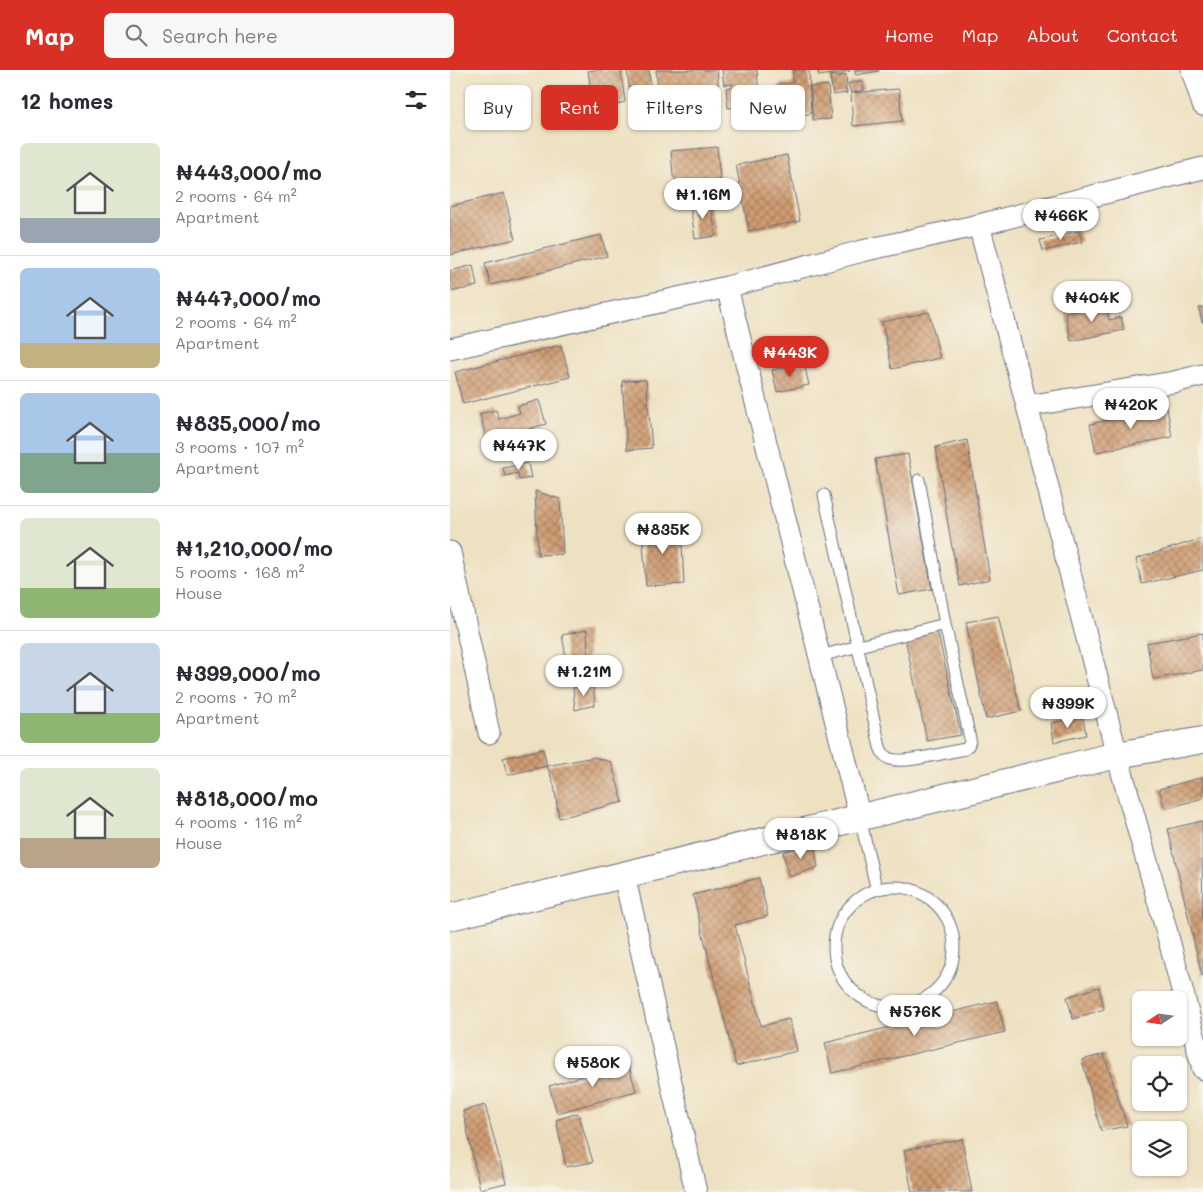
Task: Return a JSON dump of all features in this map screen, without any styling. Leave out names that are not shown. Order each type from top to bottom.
[{"type":"street","points":[[1192,70],[1203,105]]},
{"type":"street","points":[[450,349],[727,287],[862,251],[979,225],[1203,168]]},
{"type":"street","points":[[979,225],[1116,755],[1166,929],[1203,1069]]},
{"type":"street","points":[[727,287],[860,818]]},
{"type":"street","points":[[1027,406],[1174,382],[1203,375]]},
{"type":"street","points":[[450,552],[488,733]]},
{"type":"street","points":[[450,917],[1116,755],[1203,740]]},
{"type":"street","points":[[624,876],[696,1192]]},
{"type":"lane","points":[[824,495],[882,753],[888,758],[909,760],[965,749],[968,747],[970,739],[945,624],[919,480]]},
{"type":"lane","points":[[820,656],[945,624]]},
{"type":"lane","points":[[860,818],[876,886]]},
{"type":"lane","points":[[876,886],[914,888],[945,911],[956,948],[943,985],[912,1006],[873,1006],[843,982],[832,945],[844,908],[876,886]]},
{"type":"building","points":[[621,70],[625,102],[618,104],[618,85],[590,85],[588,71]]},
{"type":"building","points":[[627,70],[649,70],[650,85],[629,85]]},
{"type":"building","points":[[656,70],[717,70],[718,85],[658,85]]},
{"type":"building","points":[[722,70],[757,70],[758,85],[724,85]]},
{"type":"building","points":[[793,70],[809,70],[811,114],[805,114],[805,85],[778,85],[793,83]]},
{"type":"building","points":[[818,70],[850,70],[850,71],[819,76]]},
{"type":"building","points":[[854,70],[879,70],[879,71],[856,75]]},
{"type":"building","points":[[846,75],[847,86],[845,87],[847,93],[833,95],[830,76]]},
{"type":"building","points":[[862,80],[864,90],[851,93],[848,84]]},
{"type":"building","points":[[828,85],[831,119],[813,120],[810,87]]},
{"type":"building","points":[[731,87],[731,108],[728,108],[726,88]]},
{"type":"building","points":[[899,89],[902,121],[853,126],[851,93]]},
{"type":"building","points":[[717,147],[720,180],[715,189],[713,181],[680,187],[673,176],[671,151]]},
{"type":"building","points":[[787,155],[800,221],[749,231],[736,165]]},
{"type":"building","points":[[504,193],[515,239],[450,255],[450,206]]},
{"type":"building","points":[[710,200],[716,236],[695,239],[690,203]]},
{"type":"building","points":[[1079,231],[1082,242],[1043,251],[1040,240]]},
{"type":"building","points":[[601,235],[607,256],[491,285],[485,263]]},
{"type":"building","points":[[473,265],[477,286],[450,292],[450,271]]},
{"type":"building","points":[[1106,304],[1109,320],[1121,317],[1124,330],[1071,341],[1065,313]]},
{"type":"building","points":[[1203,307],[1203,322],[1202,322],[1199,308]]},
{"type":"building","points":[[929,312],[940,358],[892,369],[882,322]]},
{"type":"building","points":[[561,345],[570,377],[463,404],[455,372]]},
{"type":"building","points":[[804,364],[809,385],[777,392],[772,370]]},
{"type":"building","points":[[646,380],[652,448],[627,450],[622,381]]},
{"type":"building","points":[[539,400],[546,424],[487,441],[480,414],[496,410],[499,419],[520,413],[518,406]]},
{"type":"building","points":[[1167,408],[1172,437],[1096,452],[1090,424]]},
{"type":"building","points":[[967,440],[990,579],[960,586],[950,537],[936,447]]},
{"type":"building","points":[[908,454],[932,589],[899,595],[875,459]]},
{"type":"building","points":[[528,463],[531,478],[519,480],[518,473],[505,476],[503,468]]},
{"type":"building","points":[[535,491],[560,499],[563,554],[538,555]]},
{"type":"building","points":[[681,524],[684,584],[646,586],[642,526]]},
{"type":"building","points":[[1203,538],[1203,570],[1142,584],[1136,559]]},
{"type":"building","points":[[998,616],[1021,711],[986,719],[966,622]]},
{"type":"building","points":[[587,630],[589,681],[571,685],[562,635]]},
{"type":"building","points":[[937,630],[961,735],[927,741],[905,638]]},
{"type":"building","points":[[1203,633],[1203,670],[1153,679],[1147,643]]},
{"type":"building","points":[[593,684],[595,705],[575,710],[573,688]]},
{"type":"building","points":[[1083,717],[1086,735],[1054,742],[1051,723]]},
{"type":"building","points":[[543,749],[547,766],[507,775],[503,758]]},
{"type":"building","points":[[594,757],[611,762],[623,802],[559,818],[554,785],[547,766]]},
{"type":"building","points":[[1203,777],[1203,798],[1165,809],[1159,789]]},
{"type":"building","points":[[1202,821],[1203,975],[1202,976],[1168,829]]},
{"type":"building","points":[[814,844],[818,867],[789,877],[783,852]]},
{"type":"building","points":[[759,878],[768,916],[735,925],[761,1026],[789,1019],[797,1051],[736,1066],[693,895]]},
{"type":"building","points":[[1099,987],[1104,1009],[1073,1019],[1067,997]]},
{"type":"building","points":[[997,1001],[1005,1032],[832,1073],[825,1043]]},
{"type":"building","points":[[1104,1054],[1127,1126],[1101,1131],[1082,1060]]},
{"type":"building","points":[[628,1063],[636,1091],[557,1113],[549,1086]]},
{"type":"building","points":[[485,1105],[506,1183],[480,1189],[463,1111]]},
{"type":"building","points":[[578,1113],[593,1162],[566,1167],[556,1120]]},
{"type":"building","points":[[962,1139],[972,1192],[912,1192],[904,1150]]}]
